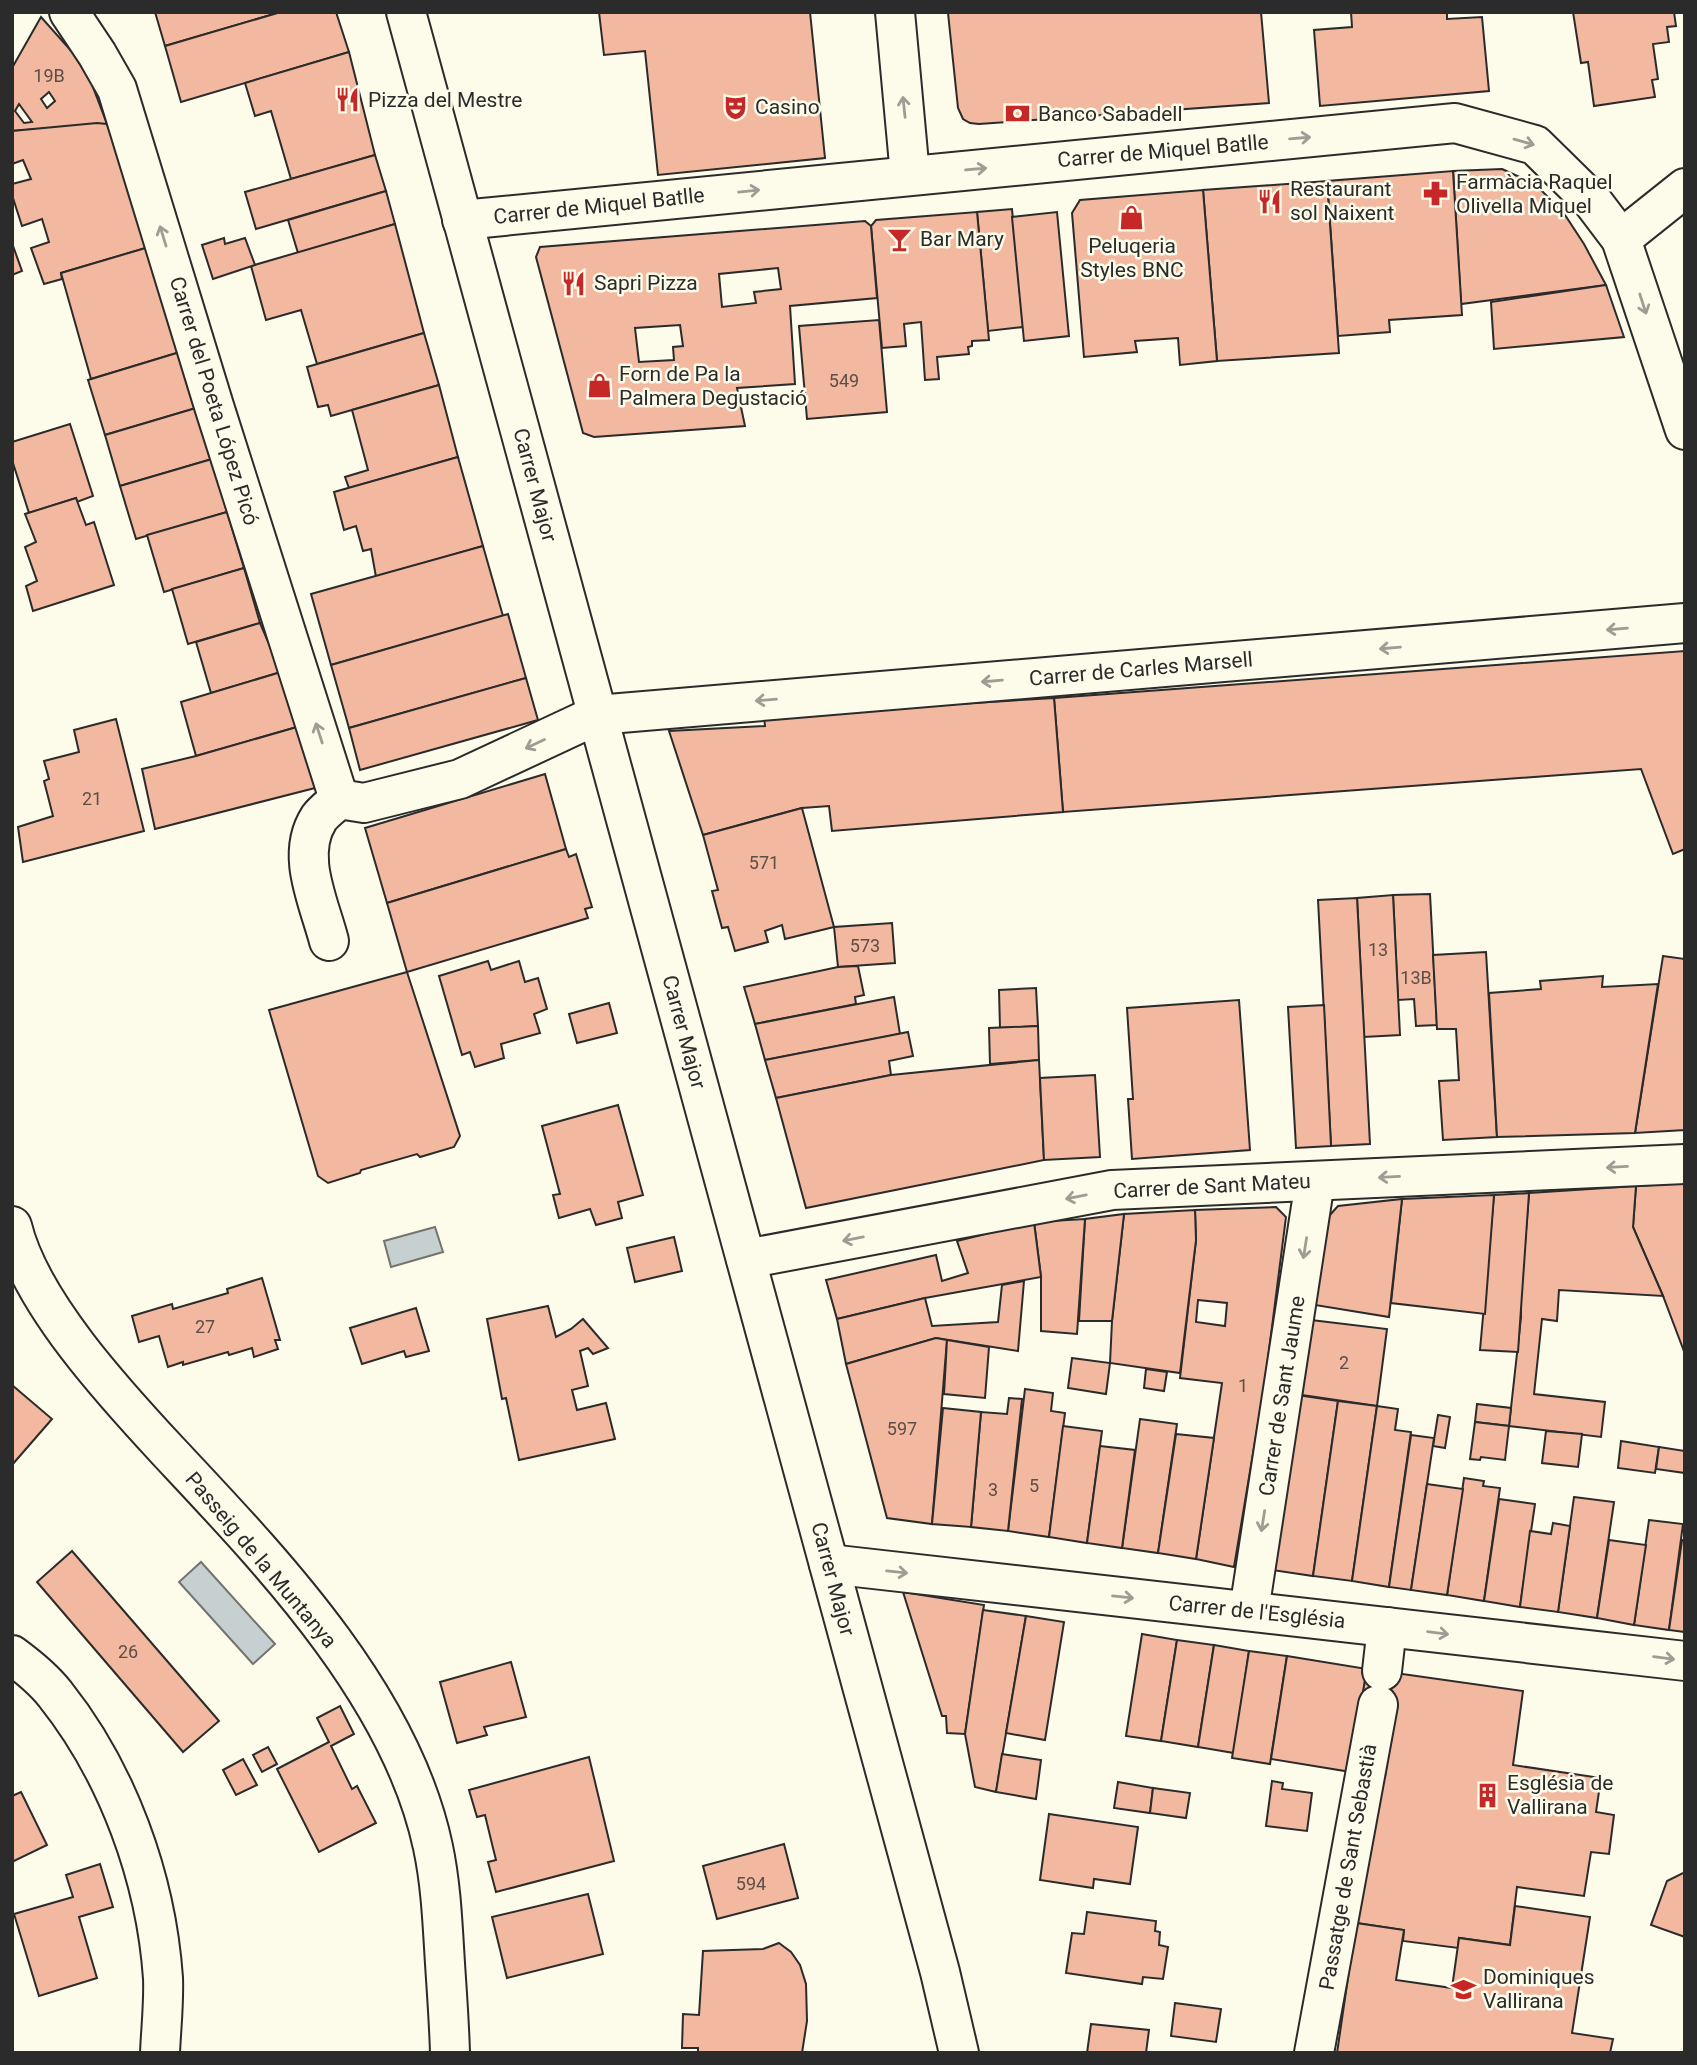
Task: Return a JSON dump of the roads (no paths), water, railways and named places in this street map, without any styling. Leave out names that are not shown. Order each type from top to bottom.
[{"type":"street","name":"Carrer del Poeta López Picó","points":[[69,12],[117,89],[339,799]]},
{"type":"street","name":"Carrer Major","points":[[406,12],[940,1972],[959,2053]]},
{"type":"street","points":[[894,12],[910,175]]},
{"type":"street","name":"Carrer de Miquel Batlle","points":[[462,220],[1455,123],[1535,145],[1593,202],[1621,239],[1685,430]]},
{"type":"street","points":[[1621,239],[1685,188]]},
{"type":"street","name":"Carrer de Carles Marsell","points":[[597,715],[1685,623]]},
{"type":"street","points":[[329,941],[307,860],[310,835],[315,825],[320,816],[339,799],[364,803],[460,779],[597,715]]},
{"type":"street","name":"Carrer de Sant Mateu","points":[[746,1259],[1112,1190],[1685,1164]]},
{"type":"street","name":"Carrer de Sant Jaume","points":[[1249,1611],[1315,1181]]},
{"type":"street","name":"Passeig de la Muntanya","points":[[12,1226],[15,1238],[46,1301],[116,1396],[213,1499],[296,1594],[364,1684],[397,1746],[421,1804],[433,1846],[440,1886],[450,2053]]},
{"type":"street","name":"Carrer de l'Església","points":[[829,1564],[1685,1661]]},
{"type":"street","name":"Passatge de Sant Sebastià","points":[[1316,2040],[1380,1688],[1387,1627]]},
{"type":"street","points":[[12,1655],[54,1692],[82,1731],[106,1774],[132,1834],[153,1909],[163,1979],[160,2053]]},
{"type":"place","name":"Pizza del Mestre","points":[[348,100]]},
{"type":"place","name":"Casino","points":[[735,107]]},
{"type":"place","name":"Banco Sabadell","points":[[1018,114]]},
{"type":"place","name":"Farmàcia Raquel Olivella Miquel","points":[[1436,194]]},
{"type":"place","name":"Restaurant sol Naixent","points":[[1270,201]]},
{"type":"place","name":"Peluqeria Styles BNC","points":[[1132,217]]},
{"type":"place","name":"Bar Mary","points":[[900,239]]},
{"type":"place","name":"Sapri Pizza","points":[[574,283]]},
{"type":"place","name":"Forn de Pa la Palmera Degustació","points":[[599,386]]},
{"type":"place","name":"Església de Vallirana","points":[[1487,1795]]},
{"type":"place","name":"Dominiques Vallirana","points":[[1463,1989]]}]
